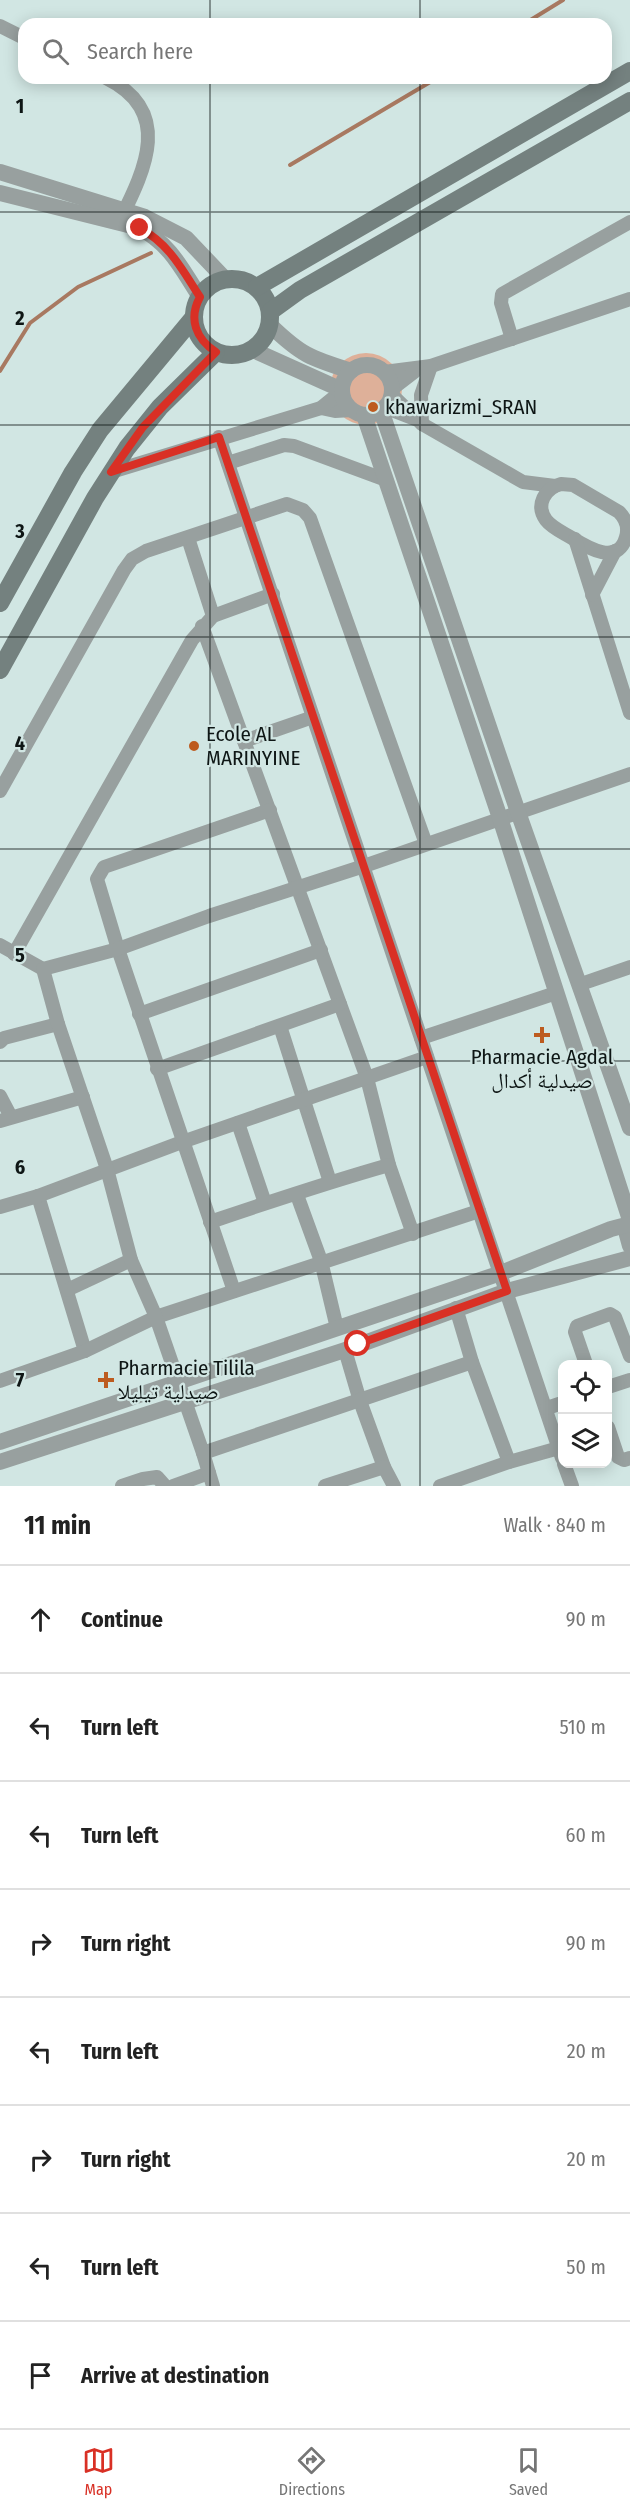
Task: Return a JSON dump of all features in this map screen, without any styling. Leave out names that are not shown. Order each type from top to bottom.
[{"type":"main road","points":[[612,81],[630,71]]},
{"type":"main road","points":[[257,287],[607,84]]},
{"type":"main road","points":[[194,317],[200,338],[216,352],[235,356],[253,350],[262,341],[270,318],[300,290],[630,101]]},
{"type":"main road","points":[[0,603],[100,430],[194,317],[200,297],[210,286],[225,279],[243,280],[257,287],[266,298],[270,318]]},
{"type":"main road","points":[[0,670],[111,472],[143,427],[216,352]]},
{"type":"street","points":[[0,26],[18,35]]},
{"type":"street","points":[[115,84],[128,92],[138,104],[149,126],[145,161],[122,215]]},
{"type":"street","points":[[0,172],[122,215],[169,249],[200,297]]},
{"type":"street","points":[[0,193],[122,215],[165,226],[186,238],[225,279]]},
{"type":"street","points":[[512,339],[501,303],[502,294],[630,222]]},
{"type":"street","points":[[384,372],[424,368],[630,299]]},
{"type":"street","points":[[270,318],[296,350],[312,359],[351,371]]},
{"type":"street","points":[[253,350],[419,421],[523,482],[555,486],[573,485],[614,508],[623,516],[629,529],[620,551],[592,595]]},
{"type":"street","points":[[369,401],[390,380],[375,366],[366,365],[351,371],[346,377],[369,401],[581,984],[630,1128]]},
{"type":"street","points":[[111,472],[219,437],[321,408],[332,399],[369,401],[424,368]]},
{"type":"street","points":[[419,421],[424,368]]},
{"type":"street","points":[[369,401],[386,480],[500,818],[630,1223],[627,1235],[630,1246]]},
{"type":"street","points":[[219,437],[558,1443]]},
{"type":"street","points":[[228,463],[284,445],[294,446],[386,480]]},
{"type":"street","points":[[523,482],[551,525],[598,553],[620,551]]},
{"type":"street","points":[[541,508],[544,495],[555,486]]},
{"type":"street","points":[[614,508],[630,502]]},
{"type":"street","points":[[0,791],[132,559],[146,551],[287,504],[303,510],[310,518],[426,844]]},
{"type":"street","points":[[188,538],[213,616]]},
{"type":"street","points":[[575,539],[630,714]]},
{"type":"street","points":[[14,954],[202,626],[213,616],[273,594]]},
{"type":"street","points":[[202,626],[367,1078],[389,1165],[413,1234]]},
{"type":"street","points":[[244,741],[313,717]]},
{"type":"street","points":[[0,945],[43,969],[118,949],[630,774]]},
{"type":"street","points":[[234,1291],[182,1142],[97,879],[104,867],[270,810]]},
{"type":"street","points":[[140,1014],[321,950]]},
{"type":"street","points":[[581,984],[630,967]]},
{"type":"street","points":[[43,969],[58,1024],[107,1169],[131,1260],[156,1317],[211,1480],[173,1486]]},
{"type":"street","points":[[421,1038],[556,993]]},
{"type":"street","points":[[158,1069],[340,1004]]},
{"type":"street","points":[[0,1042],[4,1038],[58,1024]]},
{"type":"street","points":[[280,1026],[330,1182]]},
{"type":"street","points":[[0,1207],[38,1196],[182,1142],[427,1057]]},
{"type":"street","points":[[0,1096],[5,1119],[83,1097]]},
{"type":"street","points":[[238,1123],[265,1203]]},
{"type":"street","points":[[210,1222],[389,1165]]},
{"type":"street","points":[[297,1195],[321,1262],[337,1328]]},
{"type":"street","points":[[38,1196],[86,1351]]},
{"type":"street","points":[[0,1381],[86,1351],[156,1317],[479,1211]]},
{"type":"street","points":[[0,1442],[501,1273],[630,1223]]},
{"type":"street","points":[[0,1462],[345,1350],[507,1291],[630,1258]]},
{"type":"street","points":[[67,1290],[131,1260]]},
{"type":"street","points":[[456,1308],[472,1362],[509,1462]]},
{"type":"street","points":[[584,1360],[575,1332],[577,1326],[610,1314],[615,1317],[630,1356]]},
{"type":"street","points":[[345,1350],[360,1401],[384,1467],[394,1486]]},
{"type":"street","points":[[203,1453],[472,1362]]},
{"type":"street","points":[[612,1387],[630,1380]]},
{"type":"street","points":[[547,1408],[558,1404]]},
{"type":"street","points":[[612,1439],[618,1457],[624,1460],[630,1458]]},
{"type":"street","points":[[440,1486],[509,1462],[558,1454]]},
{"type":"street","points":[[325,1486],[384,1467]]},
{"type":"street","points":[[565,1468],[572,1486]]},
{"type":"street","points":[[122,1486],[158,1477],[165,1486]]},
{"type":"shaded area","points":[[366,353],[386,359],[396,369],[402,389],[396,409],[386,419],[366,425],[346,419],[336,409],[330,389],[336,369],[346,359]]},
{"type":"waterway","points":[[534,18],[563,0]]},
{"type":"waterway","points":[[290,165],[427,84]]},
{"type":"waterway","points":[[0,371],[30,323],[78,287],[151,253]]},
{"type":"place","name":"khawarizmi_SRAN","points":[[373,407]]},
{"type":"place","name":"Ecole AL MARINYINE","points":[[194,746]]},
{"type":"place","name":"Pharmacie Agdal صيدلية أكدال","points":[[542,1035]]},
{"type":"place","name":"Pharmacie Tilila صيدلية تيليلا","points":[[106,1380]]},
{"type":"route","points":[[140,228],[156,237],[169,249],[200,297],[194,310],[195,328],[207,346],[216,352],[160,407],[111,472],[219,437],[507,1291],[358,1344]]}]
